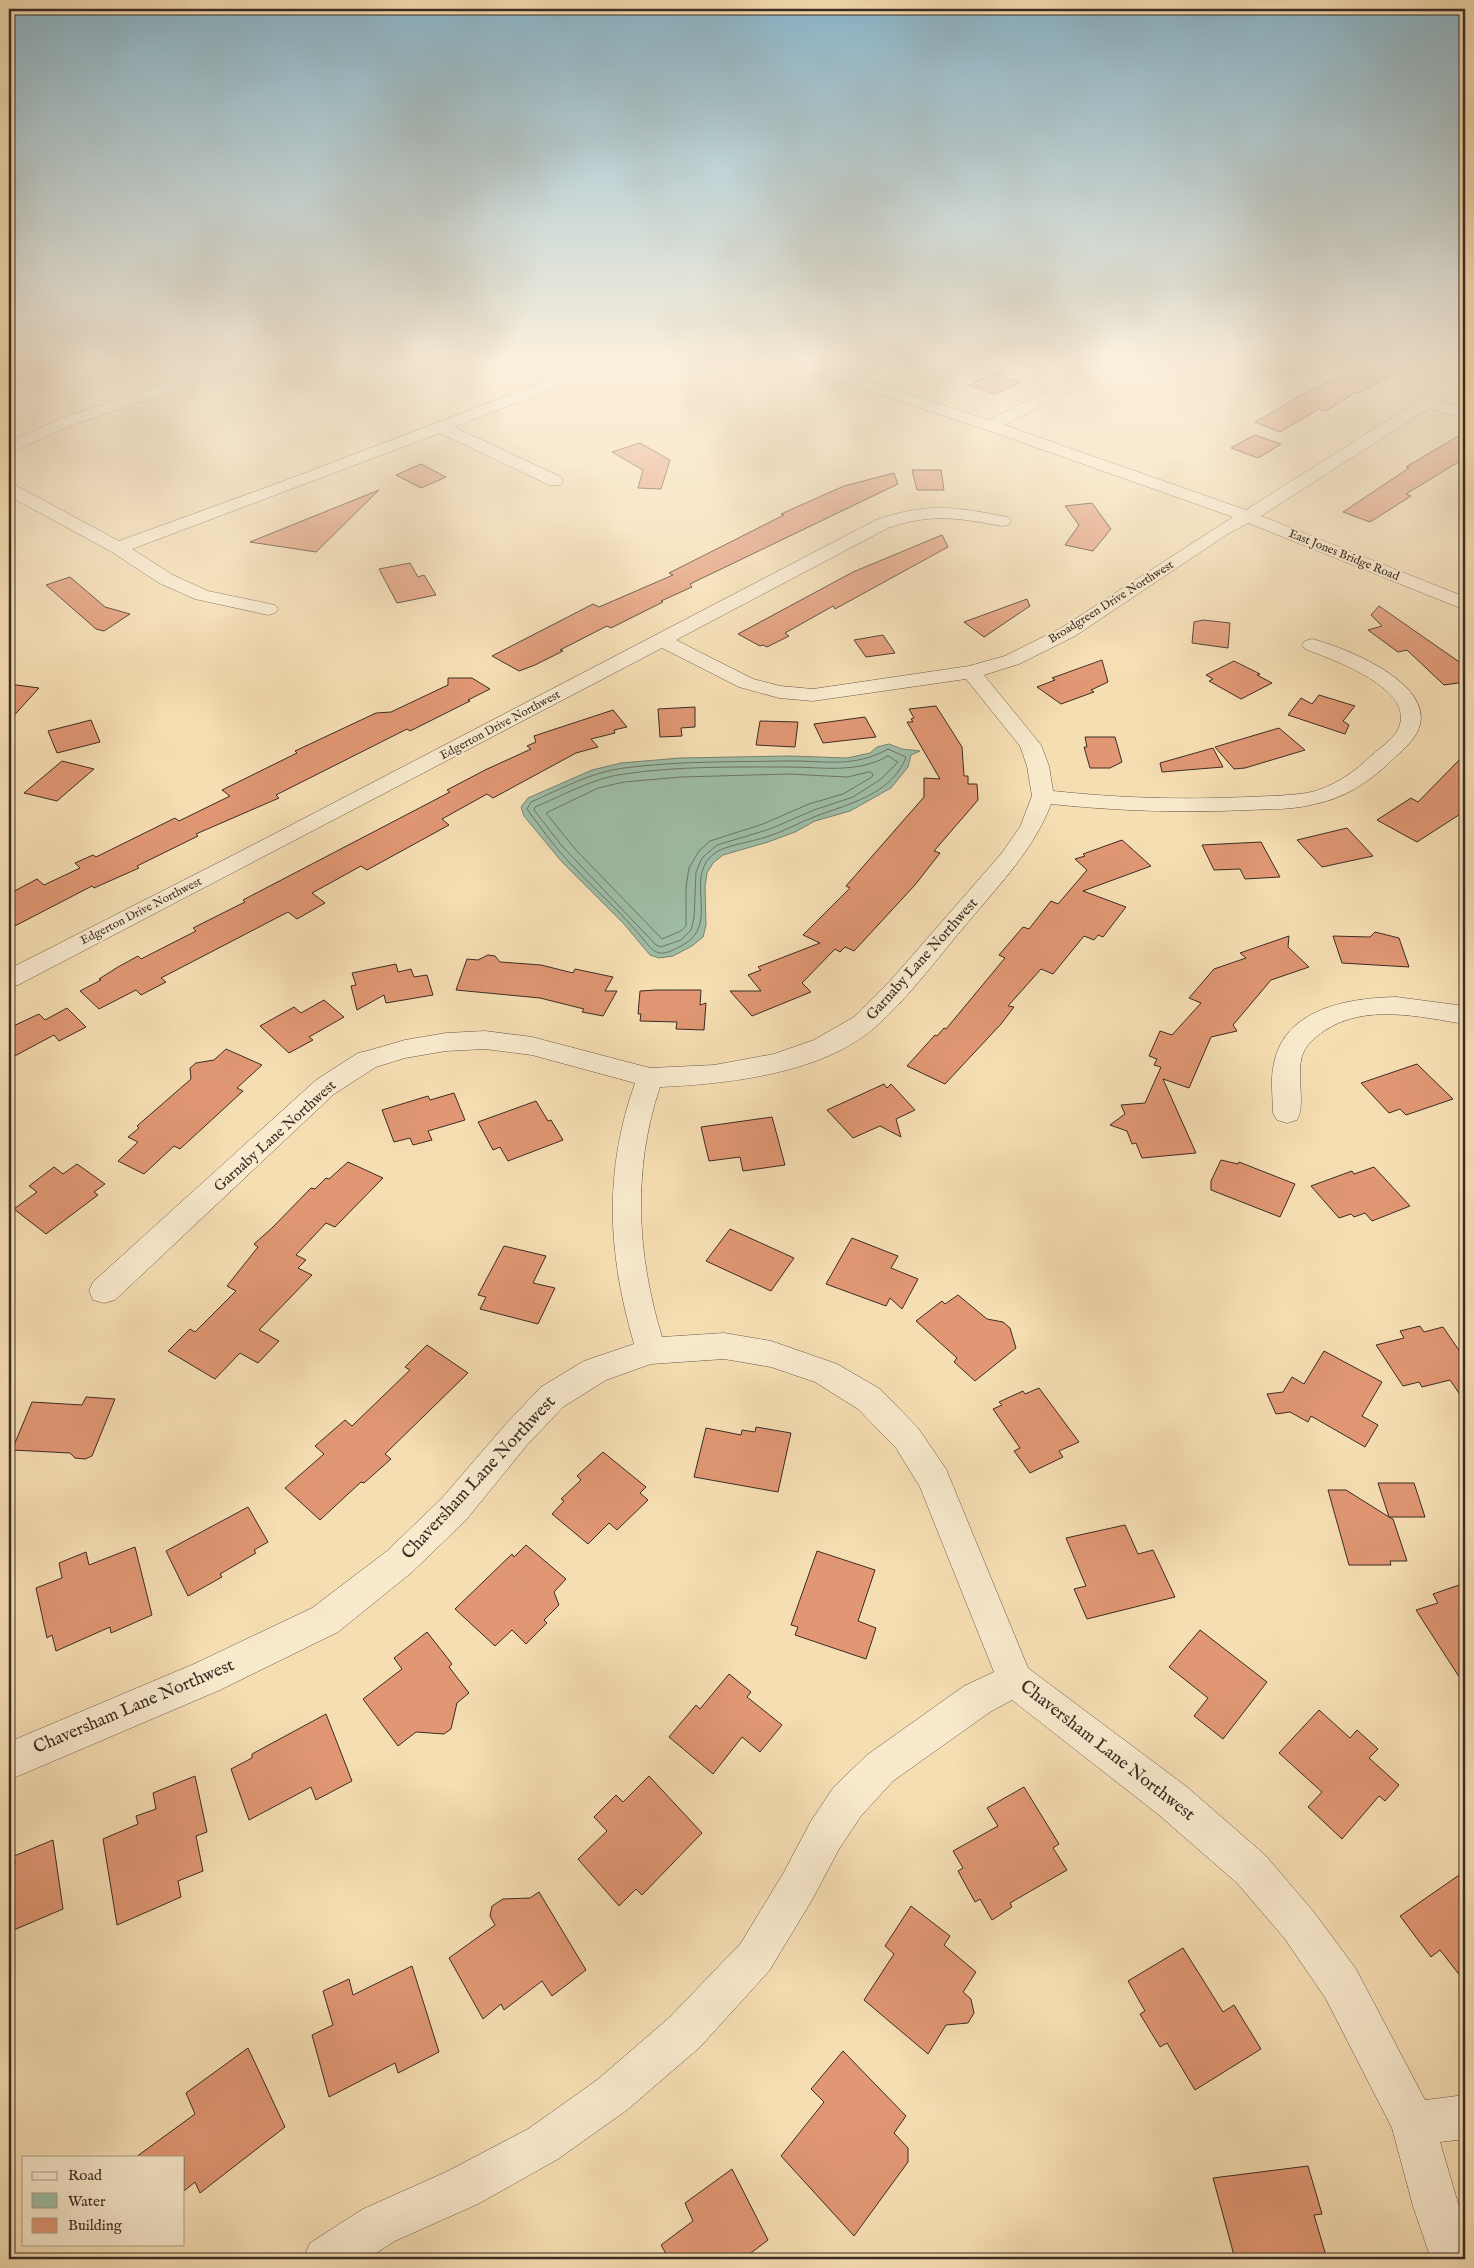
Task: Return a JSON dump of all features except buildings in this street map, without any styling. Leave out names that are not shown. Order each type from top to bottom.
[{"type":"street","points":[[118,548],[328,469]]},
{"type":"street","points":[[530,469],[555,481]]},
{"type":"street","name":"East Jones Bridge Road","points":[[1112,469],[1247,516],[1465,604]]},
{"type":"street","name":"Broadgreen Drive Northwest","points":[[662,640],[746,683],[779,692],[813,695],[971,672],[1012,660],[1068,632],[1321,469]]},
{"type":"street","points":[[9,489],[118,548],[166,579],[202,595],[268,610]]},
{"type":"street","name":"Edgerton Drive Northwest","points":[[9,978],[270,846],[882,524],[920,513],[940,512],[964,513],[1002,521]]},
{"type":"street","points":[[971,672],[1030,745],[1038,766],[1043,796],[1096,803],[1158,806],[1285,802],[1322,796],[1352,783],[1402,739],[1410,723],[1408,709],[1397,689],[1380,675],[1363,665],[1312,645]]},
{"type":"street","name":"Garnaby Lane Northwest","points":[[104,1291],[325,1087],[367,1060],[405,1049],[446,1042],[485,1040],[532,1046],[650,1078],[714,1075],[777,1063],[823,1047],[863,1023],[900,986],[1009,859],[1031,827],[1043,796]]},
{"type":"street","points":[[1287,1113],[1286,1072],[1292,1048],[1309,1029],[1326,1016],[1349,1009],[1384,1005],[1418,1007],[1465,1015]]},
{"type":"street","points":[[650,1078],[639,1105],[631,1148],[626,1210],[626,1239],[633,1286],[651,1351]]},
{"type":"street","name":"Chaversham Lane Northwest","points":[[9,1761],[207,1677],[324,1620],[399,1562],[454,1509],[516,1434],[552,1398],[595,1370],[651,1351],[724,1346],[771,1354],[826,1373],[869,1399],[907,1438],[934,1479],[1014,1680],[1173,1801],[1251,1868],[1299,1926],[1341,1984],[1378,2052],[1413,2123],[1436,2206],[1454,2259]]},
{"type":"street","points":[[326,2259],[379,2226],[462,2188],[543,2144],[612,2095],[685,2032],[754,1957],[798,1886],[825,1834],[847,1802],[880,1768],[977,1699],[1014,1680]]},
{"type":"street","points":[[1413,2123],[1465,2117]]},
{"type":"water","points":[[889,744],[902,749],[920,751],[911,755],[908,767],[891,788],[850,811],[815,821],[795,832],[768,842],[723,855],[713,863],[707,873],[705,887],[706,925],[703,937],[692,946],[673,956],[659,958],[650,955],[624,924],[562,862],[524,816],[521,807],[528,798],[592,770],[621,763],[680,758],[790,756],[847,758],[870,753],[877,747]]}]
